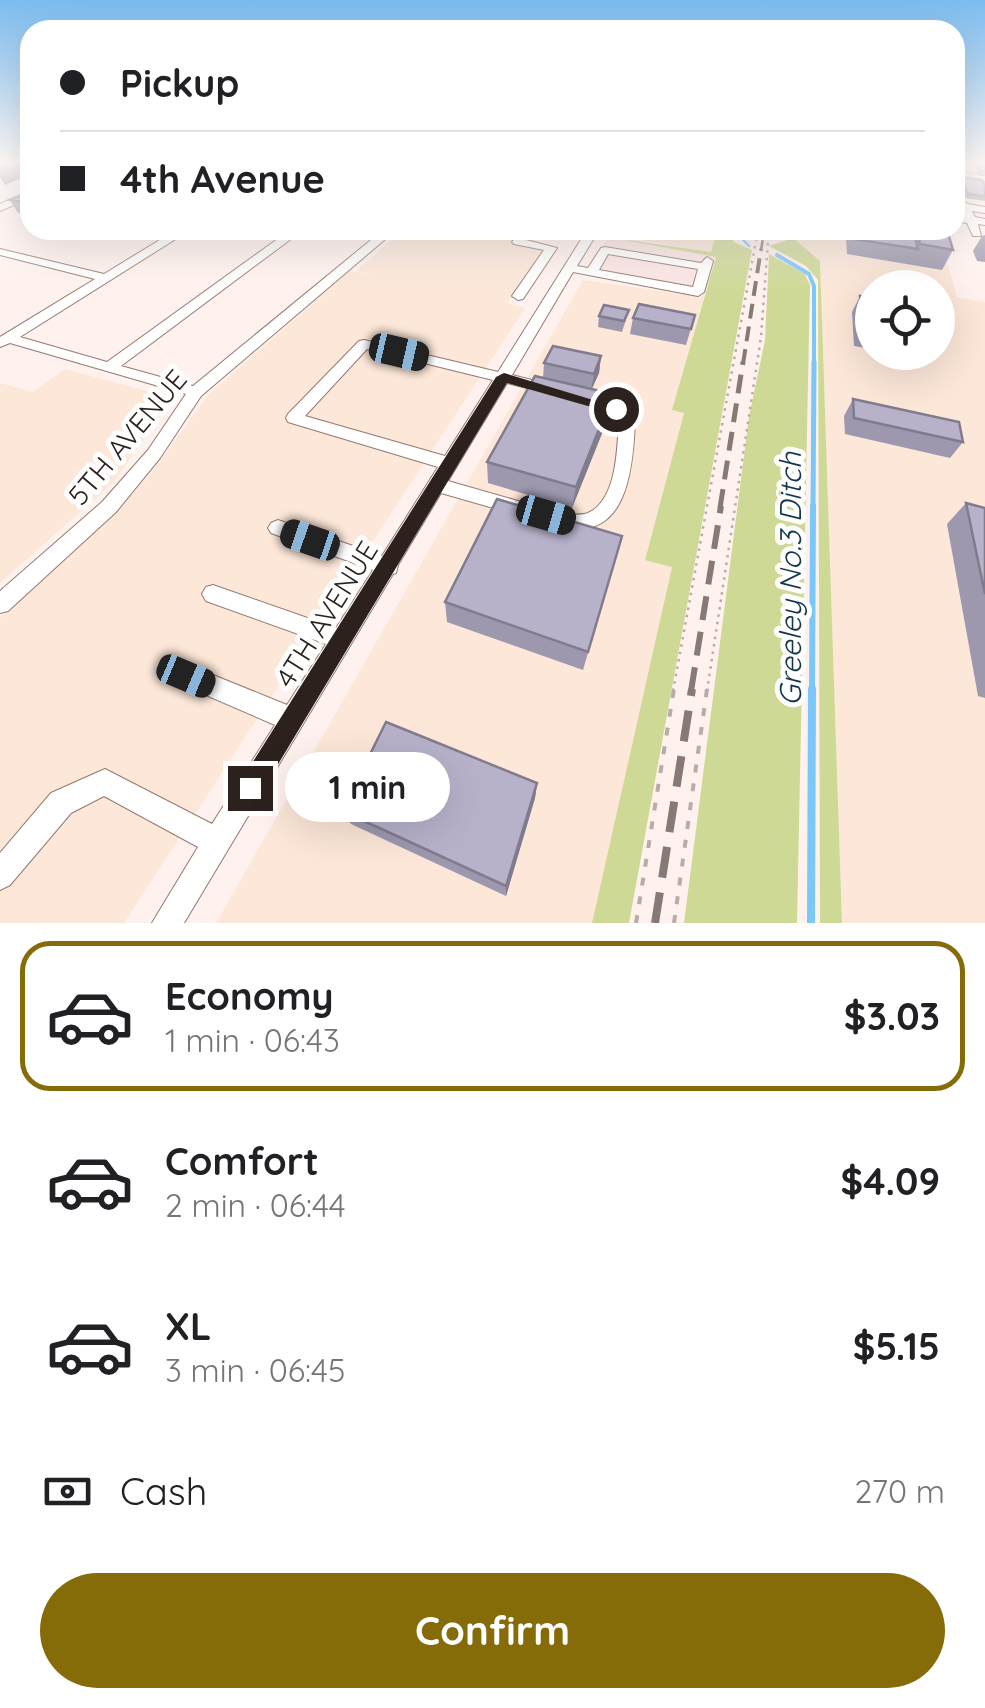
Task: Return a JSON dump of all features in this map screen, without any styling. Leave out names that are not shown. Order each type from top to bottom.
[{"type":"street","points":[[965,211],[976,234]]},
{"type":"street","points":[[965,219],[985,222]]},
{"type":"street","points":[[4,340],[168,240]]},
{"type":"street","points":[[110,368],[283,240]]},
{"type":"street","name":"5TH AVENUE","points":[[0,604],[109,507],[154,454],[196,392],[378,240]]},
{"type":"street","points":[[518,296],[552,248],[520,240]]},
{"type":"street","name":"4TH AVENUE","points":[[167,923],[504,377],[586,267],[591,240]]},
{"type":"street","points":[[605,250],[705,270],[698,292],[586,267],[605,250]]},
{"type":"street","points":[[0,252],[106,278]]},
{"type":"street","points":[[4,340],[196,392]]},
{"type":"street","points":[[437,484],[582,526],[601,519],[612,502],[626,454],[627,420],[616,409],[590,399],[364,344],[294,418],[450,464]]},
{"type":"street","points":[[278,528],[389,566]]},
{"type":"street","points":[[213,594],[342,640]]},
{"type":"street","points":[[186,676],[293,720]]},
{"type":"street","points":[[0,875],[61,803],[105,782],[217,842]]},
{"type":"path","points":[[636,923],[678,661],[756,240]]},
{"type":"path","points":[[674,923],[746,412],[761,337],[770,240]]},
{"type":"shaded area","points":[[392,240],[515,240],[512,244],[544,250],[507,303],[525,308],[124,923],[0,923],[0,617],[149,476],[209,394],[350,271],[380,277],[356,271]]},
{"type":"shaded area","points":[[606,240],[716,256],[704,297],[586,274]]},
{"type":"shaded area","points":[[640,240],[714,240],[711,252]]},
{"type":"shaded area","points":[[795,240],[941,240],[949,270],[855,270],[855,370],[955,370],[955,290],[957,297],[985,302],[985,923],[842,923],[820,262]]},
{"type":"shaded area","points":[[583,280],[704,297],[673,409],[684,413],[645,559],[672,566],[592,923],[216,923]]},
{"type":"shaded area","points":[[65,369],[173,398],[113,483],[0,583],[0,383],[33,392]]},
{"type":"green space","points":[[624,240],[711,252],[714,240],[733,240],[752,250],[629,923],[592,923],[672,567],[645,560],[684,413],[672,410],[716,257]]},
{"type":"green space","points":[[795,240],[820,261],[842,923],[820,923],[818,280],[806,266],[769,246]]},
{"type":"green space","points":[[769,254],[805,274],[810,285],[797,923],[684,923],[749,417],[765,340]]},
{"type":"building","points":[[860,240],[916,240],[918,249]]},
{"type":"building","points":[[919,240],[950,240],[953,250],[920,244]]},
{"type":"building","points":[[639,304],[695,315],[691,329],[633,318]]},
{"type":"building","points":[[604,305],[629,310],[624,321],[599,316]]},
{"type":"building","points":[[553,346],[601,356],[594,374],[544,363]]},
{"type":"building","points":[[535,376],[613,394],[576,487],[487,462]]},
{"type":"building","points":[[853,399],[959,422],[963,442],[854,418]]},
{"type":"building","points":[[497,499],[622,536],[588,652],[445,602]]},
{"type":"building","points":[[966,503],[985,508],[985,594]]},
{"type":"building","points":[[386,722],[537,783],[506,886],[342,811]]},
{"type":"waterway","points":[[743,240],[749,246]]},
{"type":"waterway","name":"Greeley No.3 Ditch","points":[[777,255],[809,274],[814,286],[814,362]]},
{"type":"waterway","name":"Greeley No.3 Ditch","points":[[813,508],[814,362]]},
{"type":"waterway","name":"Greeley No.3 Ditch","points":[[812,691],[813,506]]},
{"type":"waterway","name":"Greeley No.3 Ditch","points":[[811,923],[812,689]]},
{"type":"railway","points":[[761,251],[763,240]]},
{"type":"railway","points":[[743,364],[761,249]]},
{"type":"railway","points":[[720,508],[743,362]]},
{"type":"railway","points":[[691,691],[721,506]]},
{"type":"railway","points":[[655,923],[692,689]]},
{"type":"route","points":[[250,788],[504,377],[616,409]]}]
